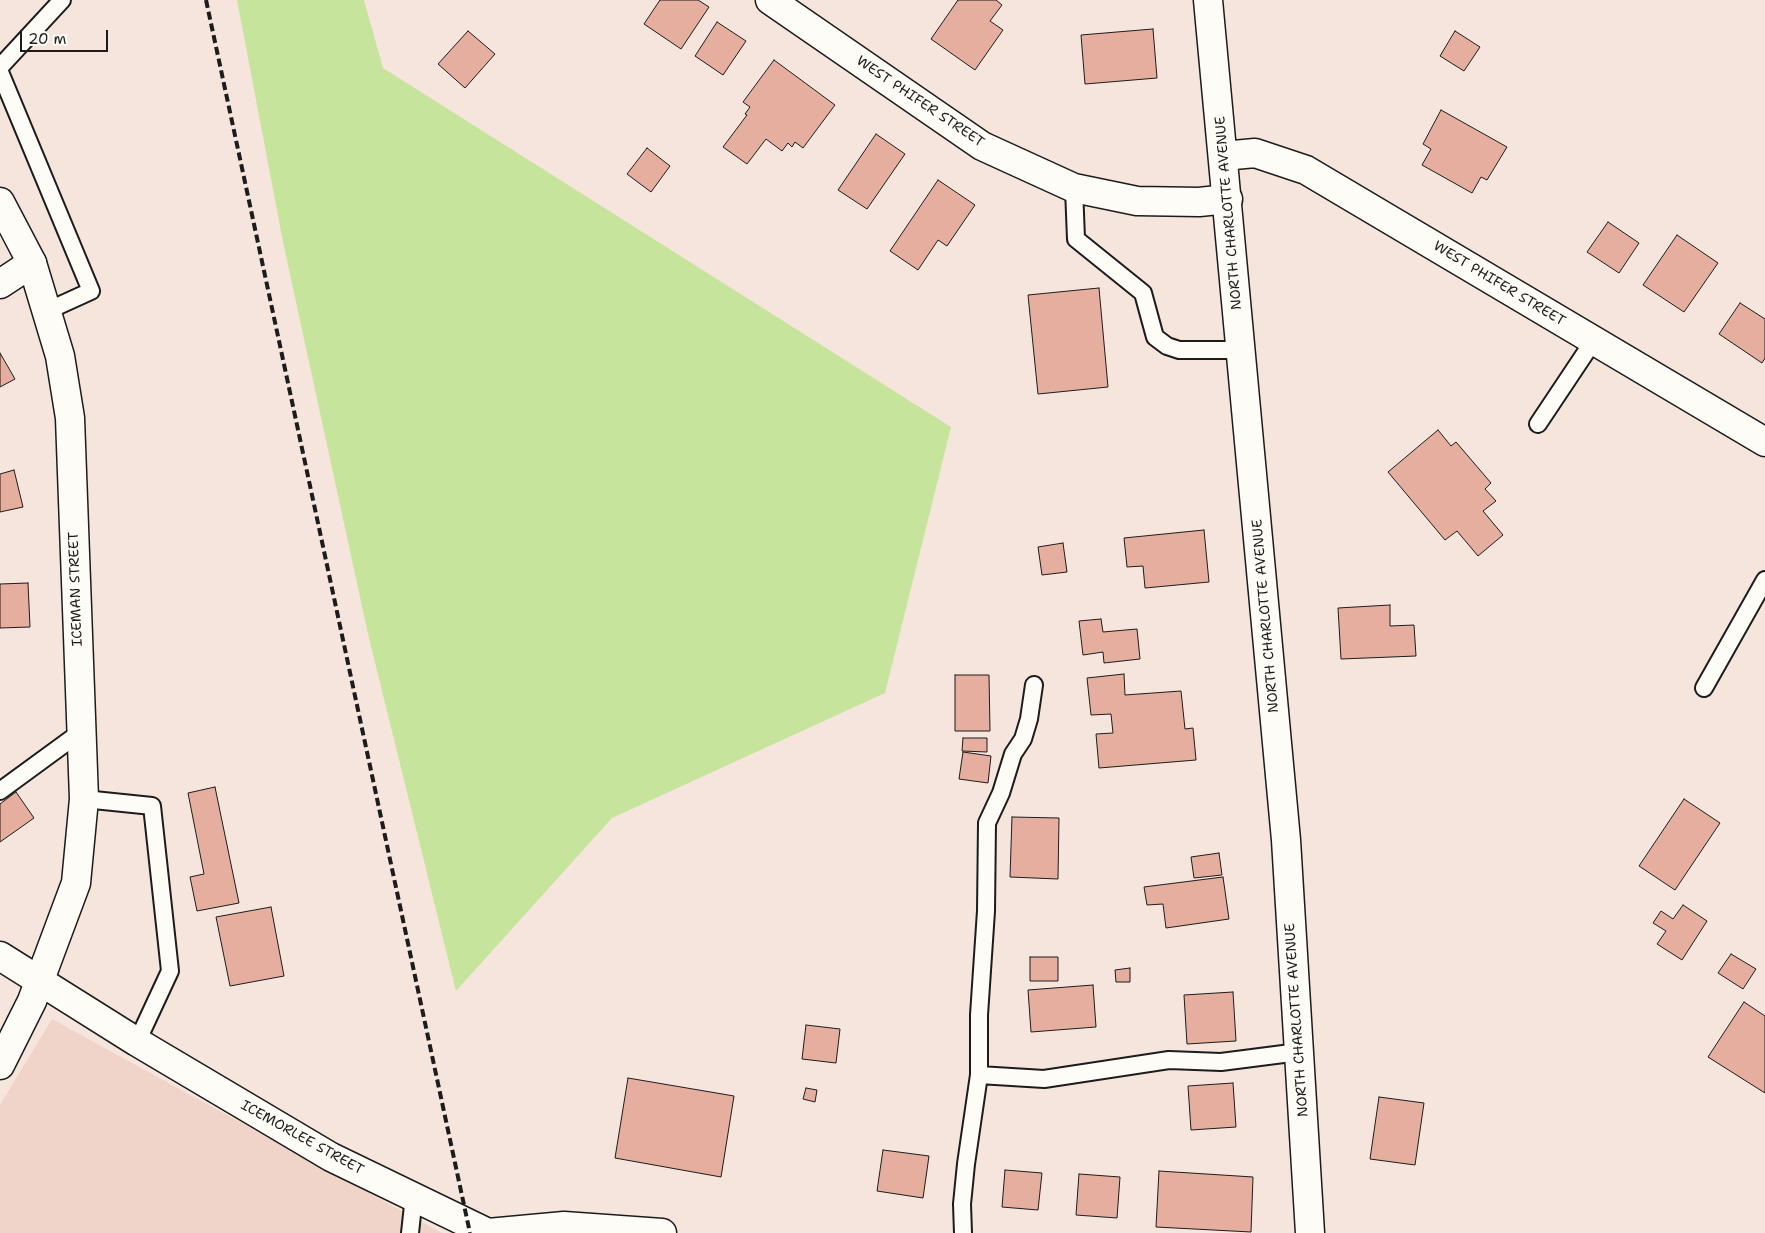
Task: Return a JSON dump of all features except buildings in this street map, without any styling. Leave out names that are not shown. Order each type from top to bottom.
[{"type":"main road","name":"WEST PHIFER STREET","points":[[770,0],[982,146],[1074,188],[1137,201],[1199,202],[1228,199]]},
{"type":"main road","name":"NORTH CHARLOTTE AVENUE","points":[[1208,0],[1228,199],[1286,840],[1310,1233]]},
{"type":"main road","name":"WEST PHIFER STREET","points":[[1223,156],[1255,153],[1306,170],[1765,442]]},
{"type":"main road","name":"ICEMAN STREET","points":[[0,202],[32,263],[60,356],[70,418],[84,799],[76,883],[32,1001],[0,1065]]},
{"type":"main road","points":[[0,284],[32,263]]},
{"type":"main road","name":"ICEMORLEE STREET","points":[[0,956],[138,1042],[331,1157],[488,1233],[564,1226],[662,1233]]},
{"type":"lane","points":[[0,67],[62,0]]},
{"type":"lane","points":[[0,72],[91,291],[46,311]]},
{"type":"lane","points":[[1074,188],[1076,239],[1142,293],[1155,337],[1167,346],[1179,350],[1242,350]]},
{"type":"lane","points":[[1538,424],[1594,340]]},
{"type":"lane","points":[[1704,688],[1765,580]]},
{"type":"lane","points":[[963,1233],[963,1196],[978,1075],[979,1015],[986,911],[987,823],[1001,793],[1013,754],[1023,739],[1030,719],[1034,685]]},
{"type":"lane","points":[[0,792],[82,731]]},
{"type":"lane","points":[[84,799],[152,806],[170,971],[138,1042]]},
{"type":"lane","points":[[978,1075],[1044,1079],[1169,1060],[1221,1062],[1299,1052]]},
{"type":"lane","points":[[410,1233],[414,1196]]},
{"type":"shaded area","points":[[52,1019],[442,1233],[0,1233],[0,1105]]},
{"type":"green space","points":[[237,0],[364,0],[383,68],[951,427],[885,693],[612,818],[456,991],[368,634],[283,242]]},
{"type":"railway","points":[[206,0],[470,1233]]}]
